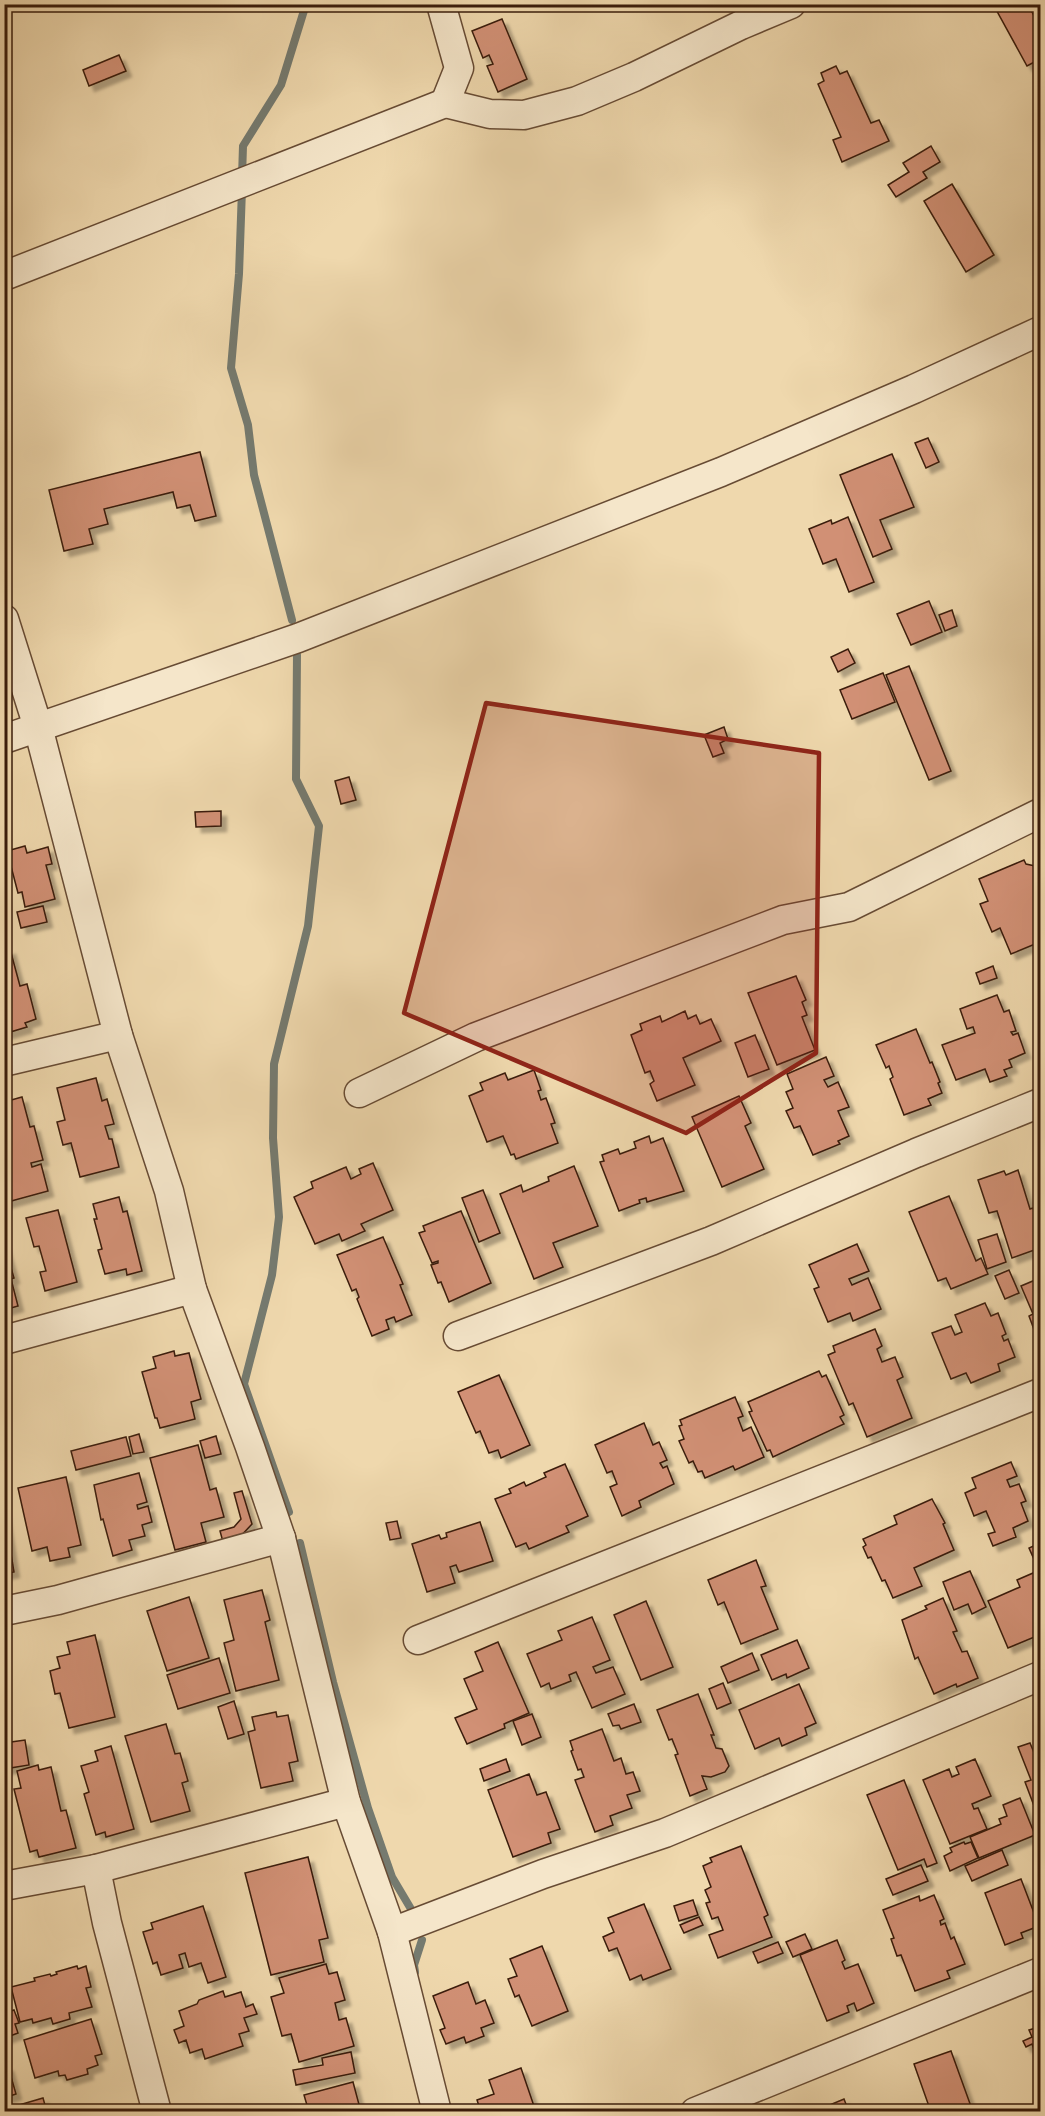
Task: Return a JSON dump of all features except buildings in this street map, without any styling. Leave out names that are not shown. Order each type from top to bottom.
[{"type":"street","points":[[441,4],[459,68],[445,103]]},
{"type":"street","points":[[4,276],[445,103],[490,114],[524,115],[577,101],[791,4]]},
{"type":"street","points":[[4,739],[298,638],[721,472],[914,389],[1041,331]]},
{"type":"street","points":[[4,619],[38,727],[118,1035],[169,1191],[192,1289],[281,1538],[346,1802],[392,1932],[437,2112]]},
{"type":"street","points":[[359,1092],[476,1037],[706,949],[783,920],[849,907],[1041,813]]},
{"type":"street","points":[[4,1062],[118,1035]]},
{"type":"street","points":[[458,1336],[711,1242],[916,1152],[1041,1103]]},
{"type":"street","points":[[4,1340],[192,1289]]},
{"type":"street","points":[[418,1640],[1041,1393]]},
{"type":"street","points":[[4,1611],[58,1600],[281,1538]]},
{"type":"street","points":[[392,1932],[543,1874],[665,1833],[1041,1676]]},
{"type":"street","points":[[4,1886],[96,1869],[346,1802]]},
{"type":"street","points":[[96,1869],[107,1923],[157,2112]]},
{"type":"street","points":[[695,2112],[1041,1972]]},
{"type":"highlighted area","points":[[486,703],[819,753],[816,1053],[686,1133],[404,1013]]},
{"type":"waterway","points":[[242,177],[243,146],[281,85],[306,4]]},
{"type":"waterway","points":[[242,189],[239,274],[231,368],[248,425],[254,475],[292,620]]},
{"type":"waterway","points":[[289,1512],[244,1384],[272,1275],[279,1217],[273,1138],[274,1064],[308,926],[319,826],[296,779],[297,655]]},
{"type":"waterway","points":[[300,1543],[333,1682],[368,1808],[392,1877],[411,1909]]},
{"type":"waterway","points":[[415,1972],[414,1965],[422,1940]]}]
